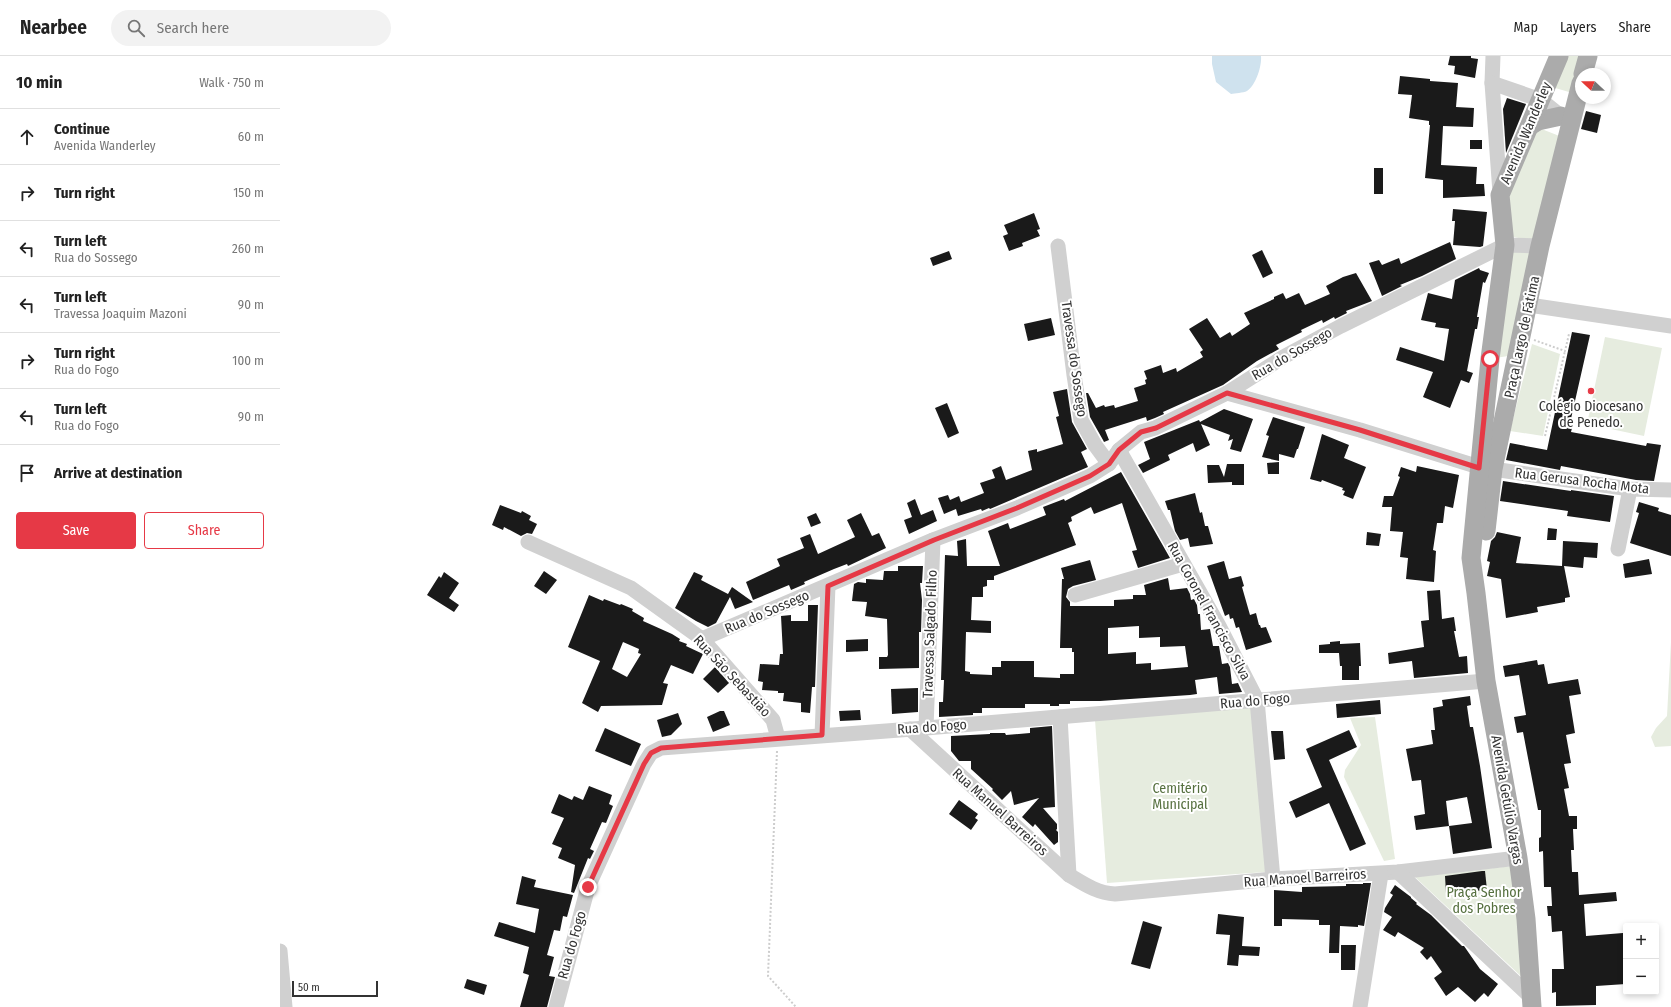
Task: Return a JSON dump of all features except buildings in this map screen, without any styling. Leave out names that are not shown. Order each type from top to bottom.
[{"type":"main road","name":"Avenida Wanderley","points":[[1486,468],[1490,359],[1505,245],[1500,194],[1559,56]]},
{"type":"main road","points":[[1585,68],[1588,56]]},
{"type":"main road","name":"Praça Largo de Fátima","points":[[1476,593],[1486,468],[1516,364],[1566,120],[1575,98]]},
{"type":"main road","points":[[1530,126],[1538,121],[1566,120]]},
{"type":"main road","points":[[1490,359],[1516,364]]},
{"type":"main road","name":"Avenida Getúlio Vargas","points":[[1476,593],[1486,682],[1518,858],[1526,919],[1532,1003]]},
{"type":"street","points":[[1493,56],[1492,83],[1500,194]]},
{"type":"street","points":[[1492,83],[1541,100],[1566,120]]},
{"type":"street","name":"Rua do Sossego","points":[[702,640],[934,540],[1017,508],[1090,476],[1109,464],[1119,450],[1141,432],[1156,428],[1227,393],[1285,356],[1341,326],[1505,245],[1540,246]]},
{"type":"street","name":"Travessa do Sossego","points":[[1058,246],[1080,414],[1095,445],[1109,464]]},
{"type":"street","points":[[1529,305],[1671,326]]},
{"type":"street","name":"Rua Gerusa Rocha Mota","points":[[1227,393],[1360,430],[1486,468],[1630,488],[1671,490]]},
{"type":"street","name":"Rua Coronel Francisco Silva","points":[[1119,450],[1219,626],[1257,700],[1273,879]]},
{"type":"street","points":[[1618,549],[1630,488]]},
{"type":"street","name":"Travessa Salgado Filho","points":[[926,728],[934,540]]},
{"type":"street","name":"Rua São Sebastião","points":[[528,542],[631,588],[702,640],[773,720],[778,738]]},
{"type":"street","points":[[1075,595],[1183,564]]},
{"type":"street","points":[[822,735],[828,586]]},
{"type":"street","name":"Rua do Fogo","points":[[556,1007],[588,887],[644,764],[651,753],[661,748],[1486,682]]},
{"type":"street","points":[[1060,717],[1069,875]]},
{"type":"street","name":"Rua Manuel Barreiros","points":[[910,729],[1069,875],[1093,889]]},
{"type":"street","name":"Rua Manoel Barreiros","points":[[1093,889],[1105,894],[1115,894],[1273,879],[1381,874],[1518,858]]},
{"type":"street","points":[[1398,872],[1532,1003]]},
{"type":"street","points":[[1360,1007],[1381,874]]},
{"type":"street","points":[[280,951],[285,1007]]},
{"type":"path","points":[[1545,436],[1569,334]]},
{"type":"path","points":[[1522,336],[1565,351]]},
{"type":"path","points":[[778,738],[768,976],[796,1007]]},
{"type":"green space","points":[[1567,56],[1589,56],[1586,68],[1575,68],[1575,94],[1552,87]]},
{"type":"green space","points":[[1539,128],[1562,137],[1539,242],[1509,236],[1506,212],[1512,173]]},
{"type":"green space","points":[[1510,247],[1536,248],[1515,355],[1495,358]]},
{"type":"green space","points":[[1605,337],[1662,348],[1644,436],[1587,424]]},
{"type":"green space","points":[[1532,344],[1560,354],[1543,436],[1510,431]]},
{"type":"green space","points":[[1671,642],[1671,746],[1655,747],[1651,737],[1656,728],[1667,716]]},
{"type":"green space","name":"Cemitério Municipal","points":[[1252,705],[1266,872],[1107,883],[1095,720]]},
{"type":"green space","points":[[1375,717],[1395,859],[1384,861],[1344,777],[1345,770],[1361,745],[1350,718]]},
{"type":"green space","name":"Praça Senhor dos Pobres","points":[[1512,866],[1524,979],[1415,877]]},
{"type":"water","points":[[1212,56],[1261,56],[1256,80],[1247,91],[1231,94],[1216,82],[1212,64]]},
{"type":"place","name":"Colégio Diocesano de Penedo.","points":[[1591,391]]},
{"type":"route","points":[[588,887],[644,764],[651,753],[661,748],[822,735],[828,586],[934,540],[1017,508],[1090,476],[1109,464],[1119,450],[1141,432],[1156,428],[1227,393],[1360,430],[1479,468],[1490,359]]}]
